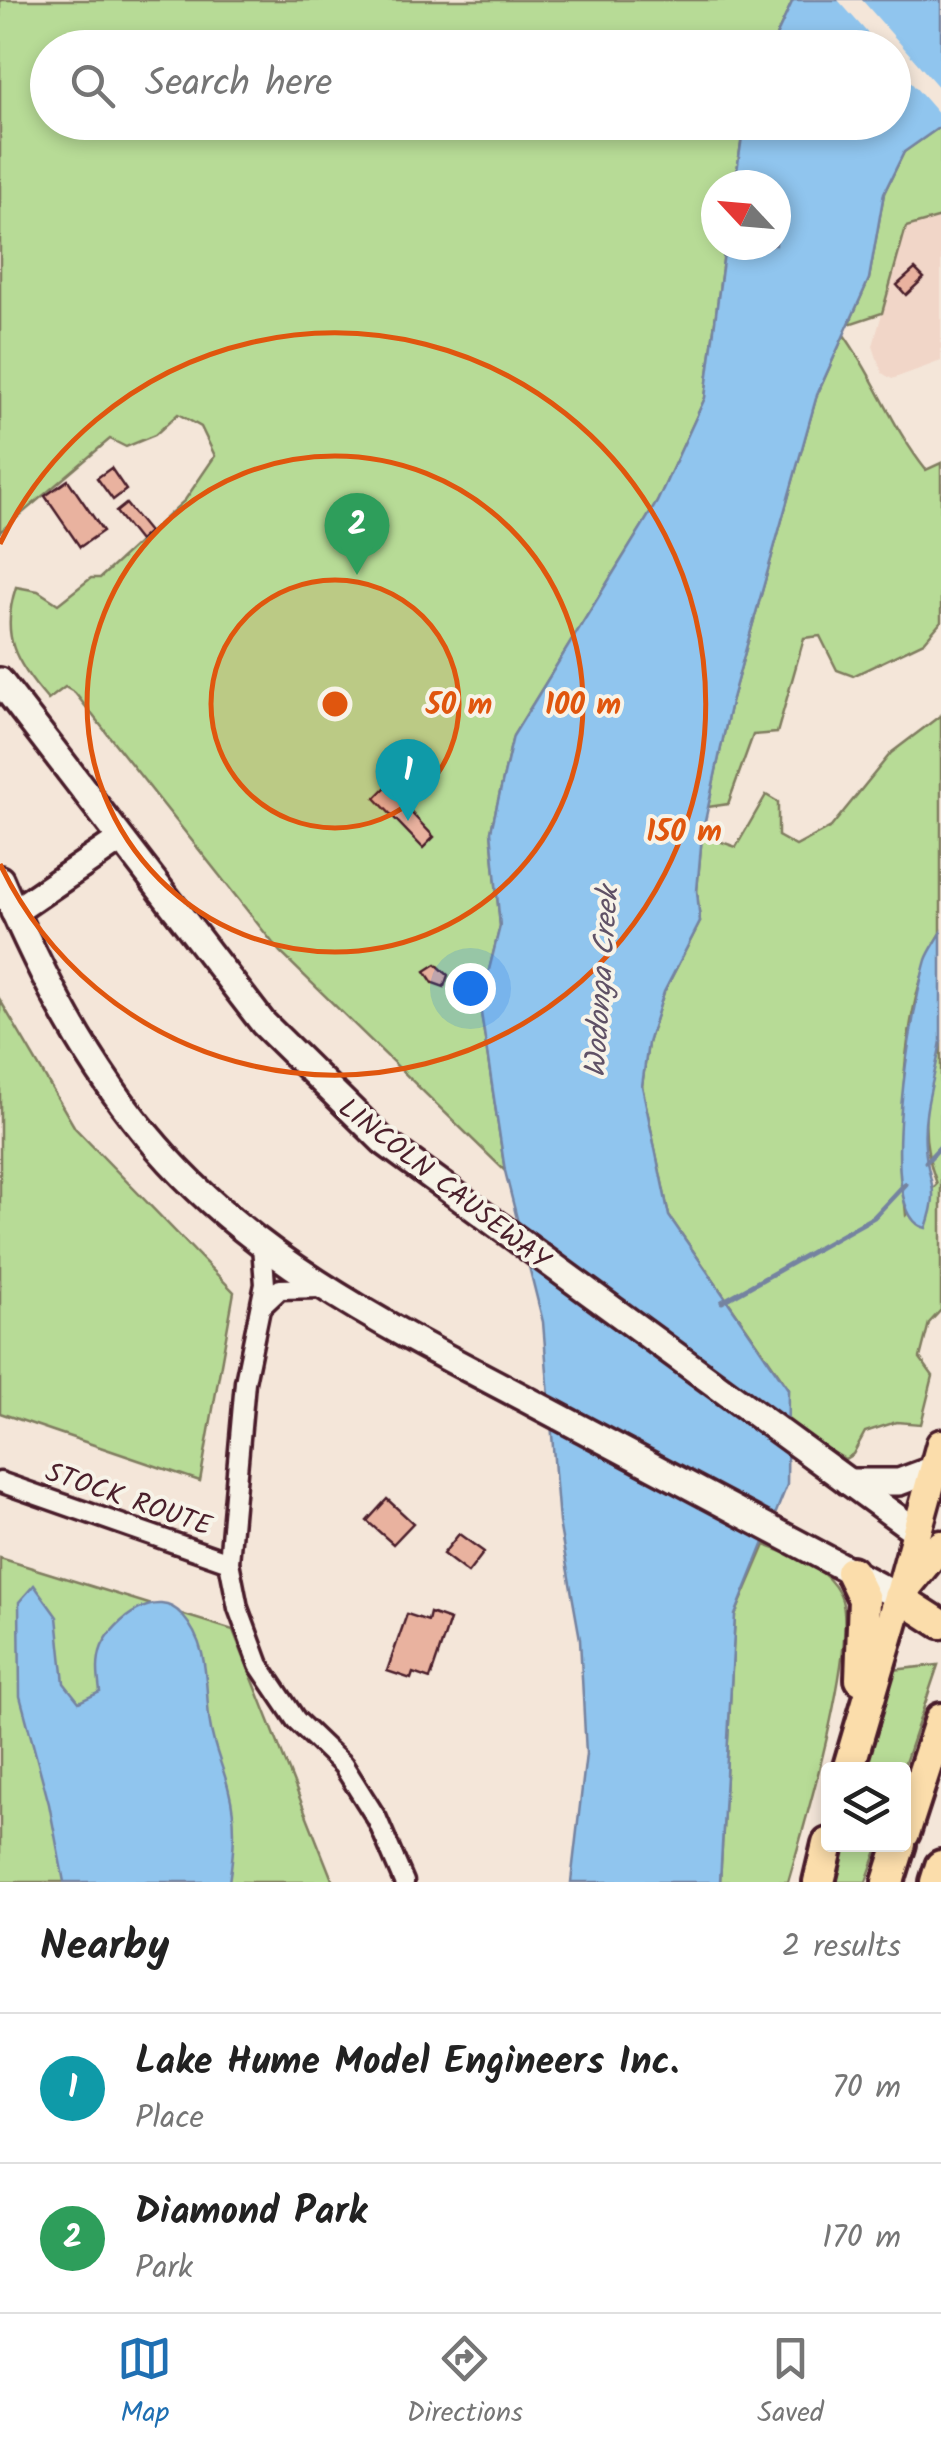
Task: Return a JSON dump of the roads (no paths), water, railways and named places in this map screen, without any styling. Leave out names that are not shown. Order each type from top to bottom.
[{"type":"highway","points":[[851,1572],[864,1600],[858,1732]]},
{"type":"highway","points":[[850,1762],[898,1597]]},
{"type":"highway","points":[[911,1812],[941,1719]]},
{"type":"highway","points":[[818,1882],[826,1852]]},
{"type":"highway","points":[[888,1882],[897,1852]]},
{"type":"highway","points":[[936,1882],[941,1866]]},
{"type":"main road","name":"LINCOLN CAUSEWAY","points":[[0,681],[263,1022],[384,1142],[934,1544]]},
{"type":"main road","points":[[14,912],[119,840]]},
{"type":"main road","points":[[0,880],[74,1032],[115,1096],[160,1150],[262,1246],[321,1288],[898,1597],[941,1624]]},
{"type":"main road","points":[[844,1480],[899,1482],[937,1457]]},
{"type":"main road","points":[[898,1597],[934,1544],[937,1457]]},
{"type":"street","points":[[230,1562],[246,1382],[266,1272],[262,1246]]},
{"type":"street","points":[[262,1306],[280,1289],[321,1288]]},
{"type":"street","name":"STOCK ROUTE","points":[[0,1482],[230,1562],[238,1608],[259,1665],[296,1720],[343,1765],[377,1819],[404,1882]]},
{"type":"water","name":"Wodonga Creek","points":[[793,0],[941,0],[941,126],[904,152],[884,193],[869,279],[817,395],[731,702],[702,835],[697,891],[700,922],[664,992],[648,1043],[642,1086],[669,1216],[788,1389],[787,1485],[735,1615],[720,1882],[571,1882],[586,1754],[580,1639],[559,1522],[543,1322],[505,1171],[480,1006],[500,926],[491,831],[513,736],[657,502],[705,398],[723,260],[791,260],[791,170],[737,170],[742,140],[911,140],[911,30],[779,30]]},
{"type":"water","points":[[941,933],[941,1041],[925,1133],[933,1193],[926,1228],[910,1215],[902,1187],[901,1106],[920,983],[927,957]]},
{"type":"water","points":[[34,1585],[57,1617],[64,1683],[79,1702],[100,1692],[98,1663],[102,1646],[126,1617],[149,1605],[161,1604],[182,1615],[191,1628],[202,1653],[211,1733],[232,1803],[234,1836],[229,1882],[64,1882],[49,1804],[20,1696],[19,1602]]},
{"type":"waterway","points":[[926,1162],[941,1146]]},
{"type":"waterway","points":[[722,1302],[874,1217],[905,1184]]},
{"type":"place","name":"Diamond Park","points":[[357,575]]},
{"type":"place","name":"Lake Hume Model Engineers Inc.","points":[[408,821]]}]
